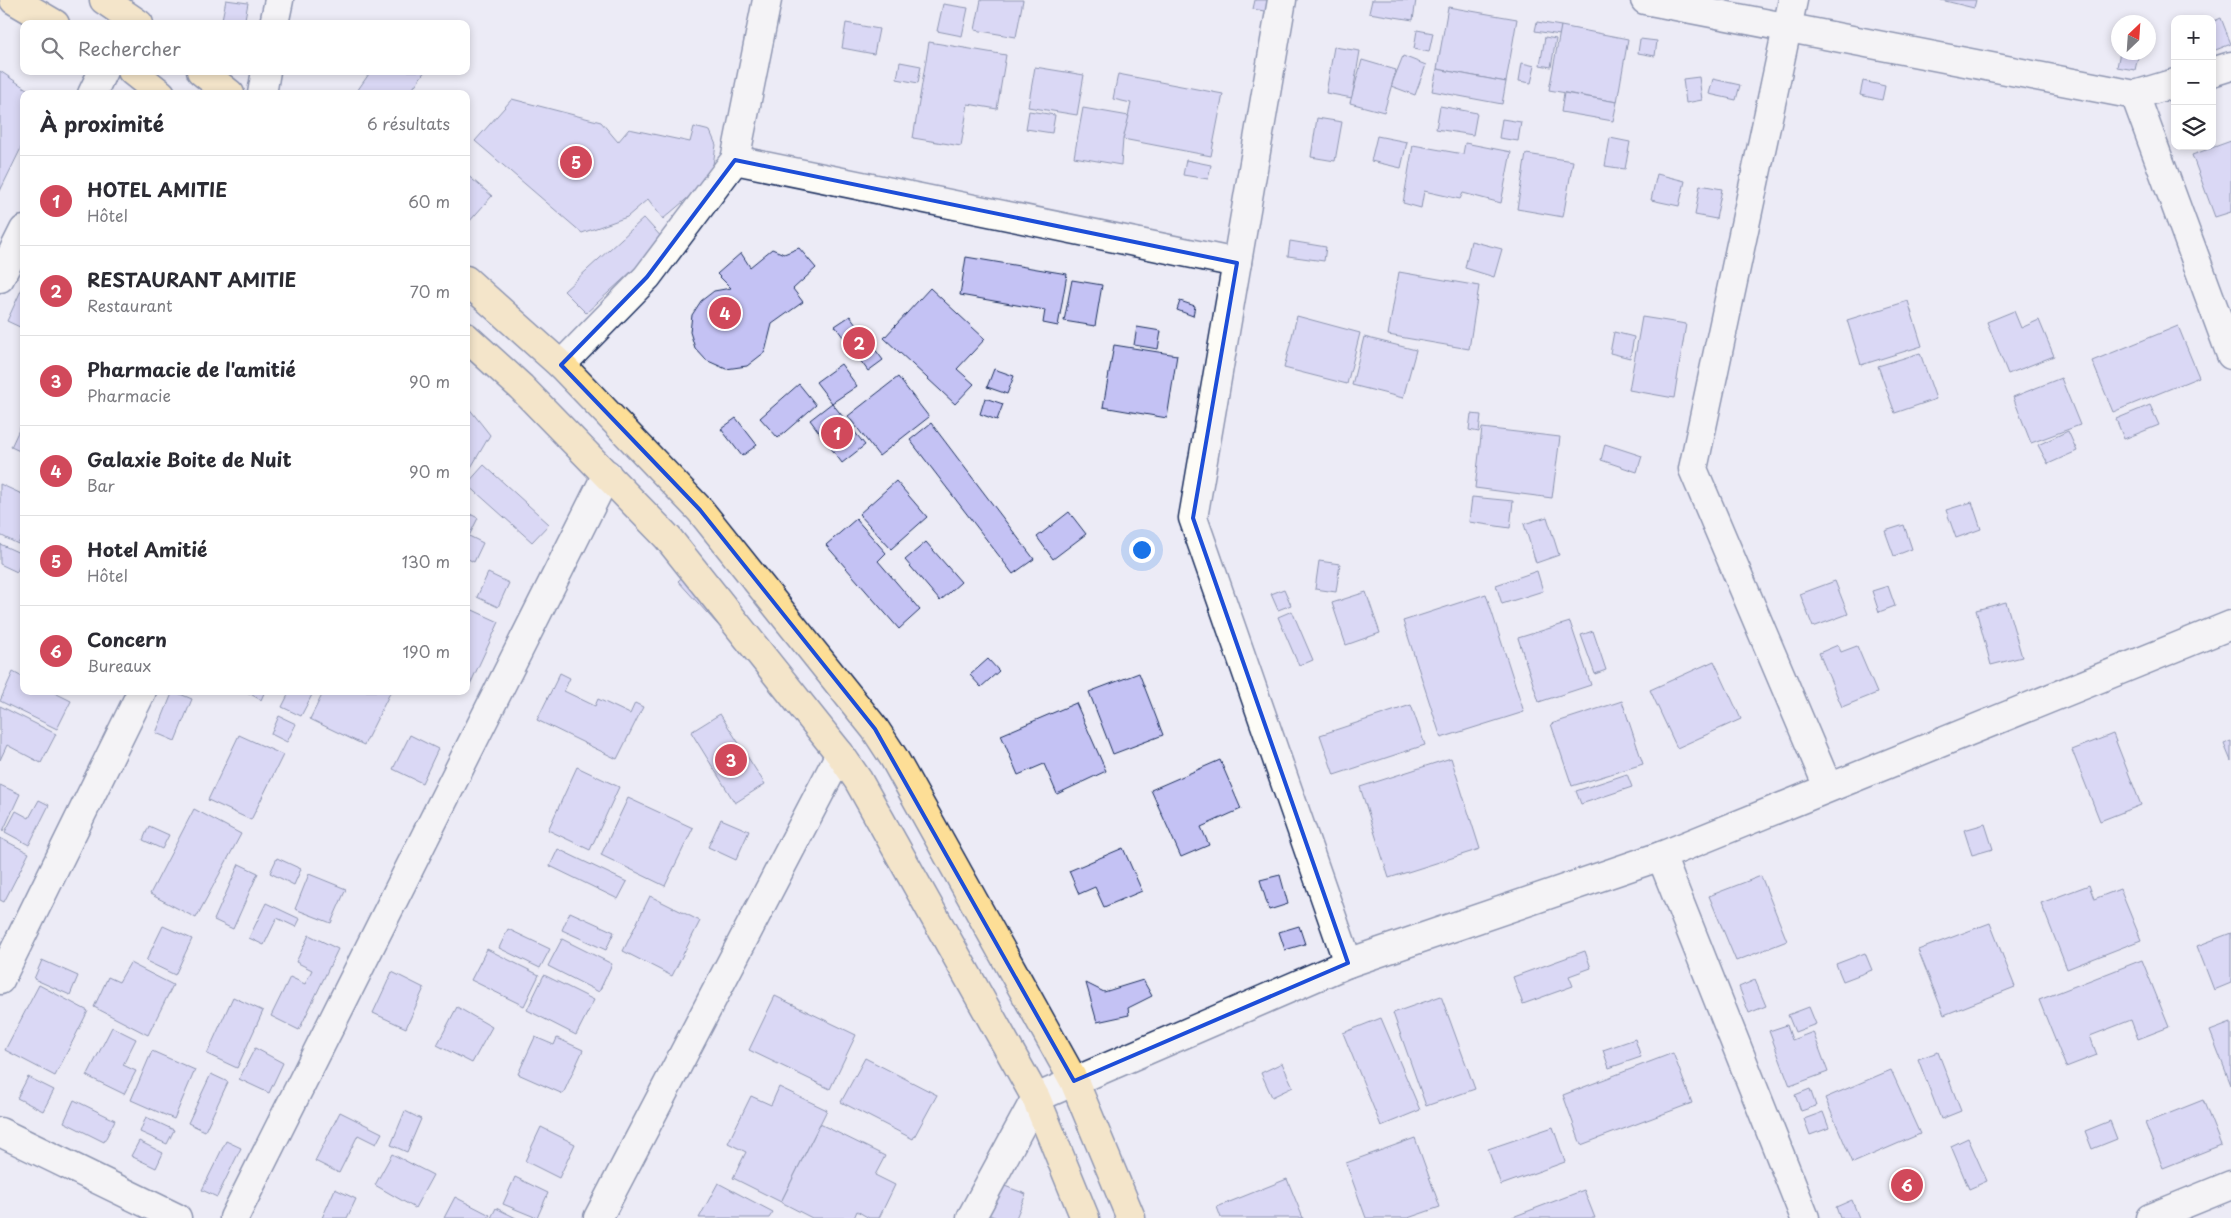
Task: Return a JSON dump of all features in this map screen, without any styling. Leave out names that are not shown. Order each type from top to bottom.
[{"type":"main road","points":[[14,0],[48,20]]},
{"type":"main road","points":[[104,0],[133,20]]},
{"type":"main road","points":[[137,75],[156,90]]},
{"type":"main road","points":[[206,75],[225,90]]},
{"type":"main road","points":[[470,284],[561,365],[700,510],[874,729],[894,758],[1074,1081],[1131,1218]]},
{"type":"main road","points":[[470,341],[521,386],[668,538],[840,754],[858,780],[1036,1098],[1086,1218]]},
{"type":"street","points":[[275,20],[278,0]]},
{"type":"street","points":[[561,365],[647,277],[735,160],[767,0]]},
{"type":"street","points":[[1282,0],[1193,518],[1348,963]]},
{"type":"street","points":[[1645,0],[2135,96],[2171,84]]},
{"type":"street","points":[[1793,0],[1693,469],[1828,787]]},
{"type":"street","points":[[2216,71],[2231,66]]},
{"type":"street","points":[[94,90],[101,75]]},
{"type":"street","points":[[263,90],[265,75]]},
{"type":"street","points":[[2135,96],[2231,355]]},
{"type":"street","points":[[735,160],[1237,263]]},
{"type":"street","points":[[0,278],[20,238]]},
{"type":"street","points":[[234,1218],[607,474]]},
{"type":"street","points":[[971,1218],[1036,1098],[1348,963],[1661,856],[2231,625]]},
{"type":"street","points":[[0,980],[140,695]]},
{"type":"street","points":[[598,1218],[840,754]]},
{"type":"street","points":[[1661,856],[1805,1218]]},
{"type":"street","points":[[0,1132],[177,1218]]},
{"type":"street","points":[[2150,1218],[2231,1185]]},
{"type":"highlighted area","points":[[735,160],[1237,263],[1193,518],[1348,963],[1074,1081],[875,729],[700,510],[561,365],[647,277]]},
{"type":"building","points":[[226,0],[248,3],[245,20],[222,20]]},
{"type":"building","points":[[981,0],[1023,0],[1016,37],[975,30]]},
{"type":"building","points":[[1255,0],[1272,0],[1270,12],[1253,9]]},
{"type":"building","points":[[1372,0],[1416,0],[1413,20],[1369,13]]},
{"type":"building","points":[[1941,0],[1976,0],[1974,8]]},
{"type":"building","points":[[943,4],[968,8],[962,36],[937,31]]},
{"type":"building","points":[[1448,7],[1517,19],[1506,82],[1437,69]]},
{"type":"building","points":[[2221,18],[2231,44],[2216,50],[2216,20]]},
{"type":"building","points":[[1537,22],[1561,26],[1560,35],[1535,31]]},
{"type":"building","points":[[846,23],[879,29],[874,54],[842,48]]},
{"type":"building","points":[[1561,26],[1628,39],[1617,102],[1549,90]]},
{"type":"building","points":[[1417,30],[1433,33],[1429,52],[1414,49]]},
{"type":"building","points":[[1545,37],[1556,39],[1551,67],[1540,65]]},
{"type":"building","points":[[1640,39],[1657,41],[1655,56],[1638,53]]},
{"type":"building","points":[[929,42],[1006,55],[997,109],[968,104],[961,146],[913,138]]},
{"type":"building","points":[[1334,47],[1360,51],[1352,98],[1326,93]]},
{"type":"building","points":[[1403,56],[1426,65],[1415,95],[1391,86]]},
{"type":"building","points":[[1362,60],[1396,70],[1384,112],[1350,103]]},
{"type":"building","points":[[2118,60],[2137,60],[2135,70],[2117,67]]},
{"type":"building","points":[[900,62],[921,66],[918,83],[897,79]]},
{"type":"building","points":[[1522,63],[1535,66],[1531,83],[1519,81]]},
{"type":"building","points":[[1035,67],[1084,75],[1077,115],[1028,107]]},
{"type":"building","points":[[1437,69],[1506,82],[1502,104],[1432,91]]},
{"type":"building","points":[[0,71],[28,90],[20,90],[20,150],[0,191]]},
{"type":"building","points":[[1118,74],[1223,94],[1211,156],[1123,139],[1131,103],[1113,99]]},
{"type":"building","points":[[368,75],[422,75],[412,90],[358,90]]},
{"type":"building","points":[[1699,77],[1702,100],[1686,103],[1683,79]]},
{"type":"building","points":[[1713,79],[1740,85],[1736,100],[1709,94]]},
{"type":"building","points":[[1863,81],[1885,86],[1882,100],[1860,95]]},
{"type":"building","points":[[1564,93],[1617,102],[1613,121],[1561,112]]},
{"type":"building","points":[[512,99],[601,122],[618,142],[629,129],[690,142],[694,127],[710,131],[716,145],[711,178],[663,219],[648,199],[627,217],[582,233],[475,141]]},
{"type":"building","points":[[1440,106],[1477,113],[1473,135],[1436,129]]},
{"type":"building","points":[[1083,108],[1129,116],[1123,139],[1121,165],[1074,157]]},
{"type":"building","points":[[1029,111],[1055,115],[1052,133],[1026,129]]},
{"type":"building","points":[[1317,118],[1342,122],[1335,161],[1311,157]]},
{"type":"building","points":[[1502,119],[1521,122],[1518,141],[1499,138]]},
{"type":"building","points":[[1377,136],[1407,142],[1401,168],[1371,161]]},
{"type":"building","points":[[1610,138],[1630,142],[1625,169],[1605,166]]},
{"type":"building","points":[[2231,141],[2231,212],[2215,217],[2192,155],[2206,150],[2216,150],[2216,146]]},
{"type":"building","points":[[1465,143],[1511,152],[1501,203],[1463,193],[1460,199],[1424,191],[1421,208],[1403,203],[1413,145],[1463,154]]},
{"type":"building","points":[[1526,154],[1573,161],[1563,217],[1517,209]]},
{"type":"building","points":[[1186,160],[1211,165],[1208,179],[1183,175]]},
{"type":"building","points":[[1657,174],[1685,181],[1679,206],[1651,200]]},
{"type":"building","points":[[470,177],[492,196],[470,221]]},
{"type":"building","points":[[1700,185],[1722,189],[1716,219],[1695,215]]},
{"type":"building","points":[[644,218],[665,241],[586,313],[564,291]]},
{"type":"building","points":[[1290,241],[1326,247],[1324,261],[1288,256]]},
{"type":"building","points":[[1471,241],[1502,249],[1494,277],[1465,268]]},
{"type":"building","points":[[799,248],[816,268],[793,289],[803,302],[772,324],[765,352],[747,366],[726,369],[706,360],[695,348],[690,332],[692,315],[701,301],[714,291],[731,288],[717,274],[741,253],[750,267],[772,249],[784,254]]},
{"type":"building","points":[[966,257],[1067,274],[1058,326],[1043,323],[1045,310],[960,295]]},
{"type":"building","points":[[1399,272],[1479,286],[1469,349],[1388,335]]},
{"type":"building","points":[[1072,280],[1102,285],[1095,326],[1064,321]]},
{"type":"building","points":[[930,288],[985,339],[957,369],[974,384],[955,404],[884,338]]},
{"type":"building","points":[[20,293],[20,327],[7,321]]},
{"type":"building","points":[[1180,301],[1195,306],[1193,316],[1177,310]]},
{"type":"building","points":[[1908,301],[1922,346],[1861,365],[1847,320]]},
{"type":"building","points":[[2014,311],[2021,328],[2039,320],[2054,356],[2008,374],[1987,322]]},
{"type":"building","points":[[850,316],[883,360],[868,371],[835,326]]},
{"type":"building","points":[[1297,316],[1360,333],[1347,384],[1284,368]]},
{"type":"building","points":[[1642,317],[1686,324],[1674,398],[1629,390]]},
{"type":"building","points":[[2178,326],[2199,377],[2113,412],[2092,361]]},
{"type":"building","points":[[1137,327],[1161,331],[1158,349],[1134,345]]},
{"type":"building","points":[[1614,332],[1634,337],[1630,358],[1610,353]]},
{"type":"building","points":[[1364,337],[1416,350],[1403,398],[1352,385]]},
{"type":"building","points":[[1114,345],[1177,355],[1167,418],[1103,407]]},
{"type":"building","points":[[1920,353],[1936,399],[1895,413],[1878,366]]},
{"type":"building","points":[[841,364],[857,386],[832,403],[816,382]]},
{"type":"building","points":[[994,369],[1014,376],[1007,394],[987,387]]},
{"type":"building","points":[[898,377],[929,417],[879,456],[848,416]]},
{"type":"building","points":[[2061,378],[2080,425],[2031,443],[2013,397]]},
{"type":"building","points":[[799,384],[816,405],[778,438],[760,418]]},
{"type":"building","points":[[985,398],[1003,404],[997,420],[980,414]]},
{"type":"building","points":[[832,403],[865,445],[842,463],[810,420]]},
{"type":"building","points":[[2150,405],[2159,425],[2124,439],[2116,419]]},
{"type":"building","points":[[470,410],[490,435],[470,469]]},
{"type":"building","points":[[1471,414],[1481,415],[1479,432],[1469,430]]},
{"type":"building","points":[[736,418],[757,445],[742,456],[721,429]]},
{"type":"building","points":[[931,423],[1034,559],[1013,574],[910,440]]},
{"type":"building","points":[[20,428],[20,451],[11,447]]},
{"type":"building","points":[[1482,428],[1560,437],[1552,498],[1475,488]]},
{"type":"building","points":[[2068,431],[2077,451],[2048,464],[2038,445]]},
{"type":"building","points":[[1605,444],[1642,456],[1637,472],[1601,460]]},
{"type":"building","points":[[484,465],[549,524],[532,542],[470,487],[470,481]]},
{"type":"building","points":[[896,481],[927,517],[891,549],[859,514]]},
{"type":"building","points":[[0,484],[20,493],[20,540],[18,544],[0,535]]},
{"type":"building","points":[[1472,497],[1513,501],[1510,528],[1469,522]]},
{"type":"building","points":[[1972,502],[1981,529],[1956,538],[1946,510]]},
{"type":"building","points":[[1069,512],[1086,534],[1053,559],[1037,537]]},
{"type":"building","points":[[470,514],[478,518],[470,534]]},
{"type":"building","points":[[1547,517],[1559,555],[1536,563],[1524,524]]},
{"type":"building","points":[[856,519],[886,553],[878,561],[920,610],[899,629],[826,545]]},
{"type":"building","points":[[1904,525],[1912,549],[1894,556],[1885,531]]},
{"type":"building","points":[[470,536],[483,543],[474,562],[470,560]]},
{"type":"building","points":[[926,542],[961,582],[940,601],[905,560]]},
{"type":"building","points":[[0,544],[20,553],[20,565],[17,572],[0,564]]},
{"type":"building","points":[[1319,561],[1340,564],[1336,592],[1315,589]]},
{"type":"building","points":[[1537,571],[1543,591],[1502,604],[1496,585]]},
{"type":"building","points":[[488,573],[509,583],[498,607],[477,597]]},
{"type":"building","points":[[687,573],[727,616],[718,625],[678,581]]},
{"type":"building","points":[[1835,581],[1848,614],[1813,627],[1800,594]]},
{"type":"building","points":[[1888,586],[1895,606],[1879,612],[1872,591]]},
{"type":"building","points":[[1284,589],[1291,605],[1278,610],[1271,594]]},
{"type":"building","points":[[1366,592],[1380,633],[1346,645],[1332,603]]},
{"type":"building","points":[[1486,594],[1524,712],[1441,738],[1403,621]]},
{"type":"building","points":[[2006,602],[2022,657],[1991,665],[1976,610]]},
{"type":"building","points":[[470,609],[499,622],[470,685]]},
{"type":"building","points":[[1292,611],[1313,660],[1299,666],[1278,617]]},
{"type":"building","points":[[1570,622],[1591,685],[1539,702],[1518,638]]},
{"type":"building","points":[[1593,631],[1606,670],[1595,674],[1581,635]]},
{"type":"building","points":[[1838,645],[1841,652],[1857,646],[1877,693],[1842,707],[1819,653]]},
{"type":"building","points":[[988,659],[999,671],[981,687],[970,675]]},
{"type":"building","points":[[1714,661],[1741,719],[1677,748],[1650,690]]},
{"type":"building","points":[[13,672],[20,676],[20,695],[59,695],[71,701],[57,729],[0,701]]},
{"type":"building","points":[[560,673],[570,678],[564,691],[595,706],[598,699],[630,714],[635,703],[643,707],[617,759],[537,720]]},
{"type":"building","points":[[1139,673],[1163,735],[1113,754],[1089,692]]},
{"type":"building","points":[[171,695],[182,695],[192,699],[175,741],[156,733]]},
{"type":"building","points":[[252,695],[263,695],[261,700]]},
{"type":"building","points":[[288,695],[312,695],[301,716],[282,707]]},
{"type":"building","points":[[322,695],[389,695],[364,745],[310,719]]},
{"type":"building","points":[[1622,701],[1643,764],[1572,786],[1551,724]]},
{"type":"building","points":[[1076,703],[1106,771],[1057,794],[1044,764],[1018,775],[1001,735]]},
{"type":"building","points":[[1411,705],[1425,745],[1334,775],[1320,735]]},
{"type":"building","points":[[0,706],[56,734],[41,763],[7,745],[0,760]]},
{"type":"building","points":[[720,714],[765,784],[735,803],[691,732]]},
{"type":"building","points":[[279,716],[296,724],[287,742],[271,734]]},
{"type":"building","points":[[2113,734],[2141,805],[2100,821],[2072,750]]},
{"type":"building","points":[[239,735],[283,755],[251,820],[208,800]]},
{"type":"building","points":[[410,735],[438,749],[422,783],[393,769]]},
{"type":"building","points":[[2231,741],[2231,761],[2224,744]]},
{"type":"building","points":[[1451,758],[1480,849],[1389,878],[1360,787]]},
{"type":"building","points":[[1220,760],[1241,809],[1201,827],[1209,845],[1181,857],[1151,790]]},
{"type":"building","points":[[577,767],[619,787],[590,850],[548,830]]},
{"type":"building","points":[[1627,774],[1632,787],[1581,804],[1576,791]]},
{"type":"building","points":[[0,785],[20,794],[3,831],[0,830]]},
{"type":"building","points":[[628,798],[693,828],[665,886],[601,855]]},
{"type":"building","points":[[39,800],[49,805],[29,845],[5,832],[16,811],[29,818]]},
{"type":"building","points":[[194,809],[241,834],[196,918],[150,894]]},
{"type":"building","points":[[721,819],[749,831],[736,860],[708,847]]},
{"type":"building","points":[[1985,824],[1993,849],[1972,855],[1964,830]]},
{"type":"building","points":[[149,826],[169,835],[162,849],[143,840]]},
{"type":"building","points":[[0,838],[29,853],[4,902],[0,900]]},
{"type":"building","points":[[1123,848],[1142,891],[1104,907],[1095,887],[1079,894],[1069,871]]},
{"type":"building","points":[[558,849],[627,882],[618,899],[550,866]]},
{"type":"building","points":[[277,858],[301,869],[294,885],[270,873]]},
{"type":"building","points":[[239,864],[258,873],[233,929],[214,920]]},
{"type":"building","points":[[309,874],[346,889],[331,923],[295,909]]},
{"type":"building","points":[[1280,875],[1288,904],[1269,910],[1260,880]]},
{"type":"building","points":[[1761,876],[1787,941],[1736,961],[1709,896]]},
{"type":"building","points":[[2089,885],[2094,899],[2120,889],[2141,940],[2067,969],[2041,903]]},
{"type":"building","points":[[650,896],[700,921],[672,976],[623,951]]},
{"type":"building","points":[[266,903],[300,919],[296,927],[277,918],[264,945],[249,938]]},
{"type":"building","points":[[570,912],[614,932],[606,950],[562,930]]},
{"type":"building","points":[[1990,923],[2015,987],[1944,1015],[1918,950]]},
{"type":"building","points":[[163,926],[192,939],[175,975],[146,961]]},
{"type":"building","points":[[1299,926],[1305,944],[1285,950],[1279,932]]},
{"type":"building","points":[[508,929],[550,949],[540,968],[499,948]]},
{"type":"building","points":[[2231,933],[2231,983],[2214,990],[2197,946]]},
{"type":"building","points":[[309,935],[338,949],[299,1030],[271,1016],[290,977],[305,984],[312,970],[296,962]]},
{"type":"building","points":[[562,939],[612,964],[599,992],[548,966]]},
{"type":"building","points":[[487,949],[539,975],[524,1006],[471,980]]},
{"type":"building","points":[[1585,951],[1591,968],[1569,976],[1573,986],[1523,1004],[1513,977]]},
{"type":"building","points":[[1865,953],[1872,970],[1843,981],[1836,964]]},
{"type":"building","points":[[42,960],[78,976],[70,995],[34,979]]},
{"type":"building","points":[[2142,960],[2169,1027],[2138,1039],[2131,1020],[2090,1036],[2097,1055],[2066,1067],[2039,1000]]},
{"type":"building","points":[[130,963],[173,985],[148,1035],[94,1007],[108,977],[119,982]]},
{"type":"building","points":[[392,972],[424,988],[406,1028],[373,1013]]},
{"type":"building","points":[[544,975],[594,1000],[576,1035],[527,1010]]},
{"type":"building","points":[[1143,980],[1152,996],[1128,1008],[1129,1015],[1097,1022],[1086,983],[1104,992]]},
{"type":"building","points":[[1755,980],[1766,1006],[1749,1013],[1739,987]]},
{"type":"building","points":[[39,985],[88,1011],[55,1076],[5,1050]]},
{"type":"building","points":[[775,996],[856,1035],[830,1089],[749,1050]]},
{"type":"building","points":[[1441,996],[1475,1089],[1426,1106],[1393,1013]]},
{"type":"building","points":[[233,997],[263,1011],[237,1068],[207,1054]]},
{"type":"building","points":[[457,1007],[492,1027],[472,1063],[437,1045]]},
{"type":"building","points":[[1809,1007],[1816,1024],[1795,1032],[1788,1015]]},
{"type":"building","points":[[1381,1018],[1420,1110],[1381,1126],[1343,1033]]},
{"type":"building","points":[[2231,1023],[2231,1085],[2210,1031]]},
{"type":"building","points":[[1787,1025],[1792,1040],[1813,1032],[1828,1072],[1790,1086],[1769,1031]]},
{"type":"building","points":[[112,1027],[136,1039],[123,1065],[136,1071],[124,1094],[87,1076]]},
{"type":"building","points":[[535,1037],[554,1045],[557,1038],[583,1050],[563,1094],[518,1074]]},
{"type":"building","points":[[1635,1039],[1641,1057],[1609,1068],[1603,1050]]},
{"type":"building","points":[[255,1048],[283,1063],[269,1093],[239,1079]]},
{"type":"building","points":[[152,1051],[195,1070],[174,1119],[131,1100]]},
{"type":"building","points":[[1938,1052],[1961,1111],[1941,1119],[1918,1059]]},
{"type":"building","points":[[1673,1053],[1692,1103],[1581,1145],[1563,1095]]},
{"type":"building","points":[[865,1058],[937,1095],[913,1139],[841,1102]]},
{"type":"building","points":[[1282,1063],[1293,1087],[1272,1097],[1261,1073]]},
{"type":"building","points":[[1891,1070],[1920,1134],[1853,1163],[1825,1098]]},
{"type":"building","points":[[211,1074],[228,1082],[205,1131],[188,1123]]},
{"type":"building","points":[[28,1077],[54,1090],[43,1111],[17,1098]]},
{"type":"building","points":[[779,1087],[827,1110],[781,1202],[733,1178],[746,1152],[728,1143],[751,1096],[771,1105]]},
{"type":"building","points":[[1810,1089],[1816,1106],[1801,1111],[1795,1095]]},
{"type":"building","points":[[74,1100],[115,1120],[104,1142],[64,1122]]},
{"type":"building","points":[[2203,1100],[2221,1145],[2163,1168],[2145,1123]]},
{"type":"building","points":[[405,1111],[421,1119],[407,1152],[391,1145]]},
{"type":"building","points":[[340,1112],[382,1133],[376,1144],[358,1135],[339,1173],[315,1161]]},
{"type":"building","points":[[1823,1112],[1829,1128],[1810,1135],[1804,1119]]},
{"type":"building","points":[[146,1117],[174,1130],[167,1144],[140,1132]]},
{"type":"building","points":[[2110,1121],[2117,1139],[2092,1149],[2085,1131]]},
{"type":"building","points":[[820,1124],[885,1156],[875,1175],[895,1185],[879,1218],[869,1218],[857,1211],[854,1218],[812,1218],[781,1202]]},
{"type":"building","points":[[541,1127],[575,1144],[559,1178],[525,1161]]},
{"type":"building","points":[[1553,1127],[1565,1162],[1501,1185],[1488,1149]]},
{"type":"building","points":[[1415,1138],[1440,1207],[1408,1218],[1366,1218],[1346,1163]]},
{"type":"building","points":[[1968,1138],[1987,1181],[1969,1189],[1951,1146]]},
{"type":"building","points":[[139,1141],[163,1153],[156,1168],[131,1156]]},
{"type":"building","points":[[226,1141],[241,1148],[217,1197],[202,1190]]},
{"type":"building","points":[[392,1154],[433,1175],[415,1208],[375,1185]]},
{"type":"building","points":[[515,1177],[548,1193],[537,1218],[503,1204]]},
{"type":"building","points":[[1287,1179],[1303,1218],[1221,1218],[1217,1207]]},
{"type":"building","points":[[994,1182],[1026,1194],[1016,1218],[997,1218],[982,1212]]},
{"type":"building","points":[[718,1183],[773,1212],[769,1218],[699,1218]]},
{"type":"building","points":[[335,1189],[356,1199],[347,1218],[322,1218]]},
{"type":"building","points":[[1584,1190],[1595,1218],[1510,1218]]},
{"type":"building","points":[[455,1197],[490,1215],[488,1218],[444,1218]]},
{"type":"building","points":[[1852,1200],[1859,1218],[1840,1218],[1836,1207]]},
{"type":"building","points":[[496,1208],[516,1218],[491,1218]]},
{"type":"place","name":"Hotel Amitié","points":[[576,162]]},
{"type":"place","name":"Galaxie Boite de Nuit","points":[[725,313]]},
{"type":"place","name":"RESTAURANT AMITIE","points":[[859,343]]},
{"type":"place","name":"HOTEL AMITIE","points":[[837,433]]},
{"type":"place","name":"Pharmacie de l'amitié","points":[[731,760]]},
{"type":"place","name":"Concern","points":[[1907,1185]]}]
